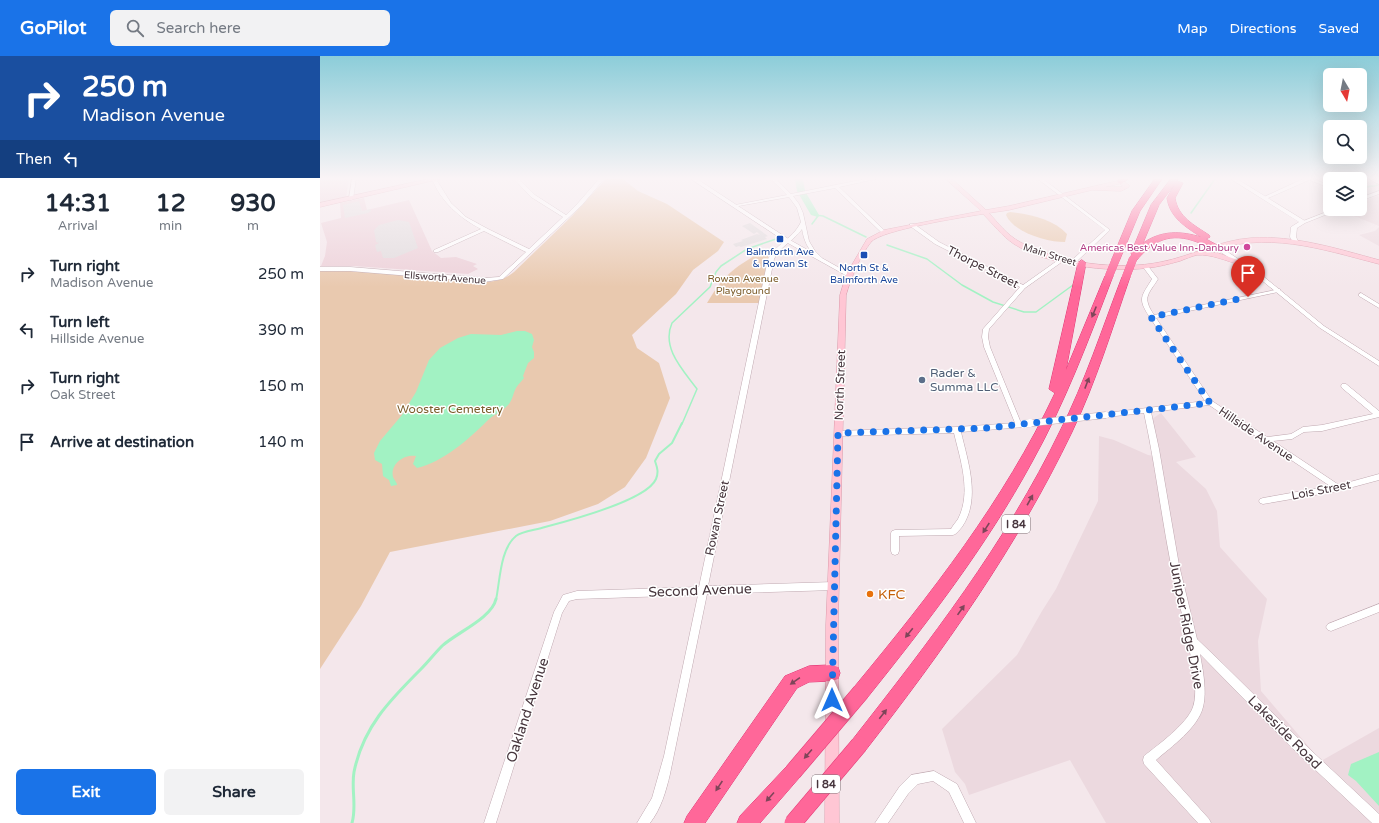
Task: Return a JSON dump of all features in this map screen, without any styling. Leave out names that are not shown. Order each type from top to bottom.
[{"type":"highway","name":"I 84","points":[[747,823],[793,772],[861,692],[917,623],[966,559],[1004,501],[1057,401],[1134,215]]},
{"type":"highway","name":"I 84","points":[[793,823],[859,744],[941,638],[988,571],[1024,512],[1053,458],[1077,408],[1151,215]]},
{"type":"highway","points":[[1178,215],[1181,219],[1207,237],[1215,246]]},
{"type":"highway","points":[[1133,260],[1149,242],[1167,236],[1189,236],[1215,246]]},
{"type":"highway","points":[[1032,450],[1059,376],[1078,262]]},
{"type":"highway","points":[[694,823],[791,682],[804,675],[832,673]]},
{"type":"main road","name":"North Street","points":[[832,823],[832,673],[838,433],[844,295],[849,275],[867,244],[876,235],[912,225],[969,215]]},
{"type":"main road","name":"Main Street","points":[[987,215],[1016,243],[1033,250],[1078,262],[1104,266],[1146,267],[1189,255]]},
{"type":"main road","points":[[1189,255],[1215,246],[1237,242],[1264,240],[1296,243],[1379,262]]},
{"type":"main road","points":[[1189,255],[1209,254],[1225,257],[1241,263]]},
{"type":"street","points":[[462,215],[485,229],[529,251]]},
{"type":"street","points":[[562,215],[566,217]]},
{"type":"street","name":"Ellsworth Avenue","points":[[320,269],[350,269],[494,280],[508,273],[529,251],[568,215]]},
{"type":"street","points":[[748,215],[788,241],[849,275]]},
{"type":"street","points":[[801,215],[806,241],[812,252],[819,258]]},
{"type":"street","points":[[866,215],[884,232]]},
{"type":"street","points":[[1078,262],[1108,230],[1087,215]]},
{"type":"street","points":[[1292,215],[1304,222]]},
{"type":"street","points":[[1296,243],[1293,237],[1294,227],[1323,215]]},
{"type":"street","name":"Rowan Street","points":[[643,823],[651,815],[656,803],[669,756],[771,259],[774,252],[800,231],[803,222]]},
{"type":"street","name":"Thorpe Street","points":[[912,225],[937,243],[1023,287],[986,329],[985,337],[1021,425]]},
{"type":"street","points":[[436,251],[485,229]]},
{"type":"street","points":[[1215,246],[1278,290],[1322,327],[1379,364]]},
{"type":"street","points":[[1023,287],[1063,259]]},
{"type":"street","name":"Hillside Avenue","points":[[1146,267],[1155,279],[1144,298],[1145,306],[1210,403],[1338,488]]},
{"type":"street","points":[[1151,317],[1278,290]]},
{"type":"street","points":[[1361,295],[1379,306]]},
{"type":"street","points":[[1344,386],[1379,415]]},
{"type":"street","points":[[838,433],[957,430],[1021,425],[1210,403]]},
{"type":"street","name":"Juniper Ridge Drive","points":[[1147,410],[1160,470],[1175,565],[1192,641],[1201,691],[1198,708],[1193,718],[1148,760],[1205,823]]},
{"type":"street","points":[[1265,440],[1292,436],[1303,430],[1322,428],[1379,415]]},
{"type":"street","points":[[895,551],[895,533],[953,532],[964,514],[968,503],[968,483],[957,430]]},
{"type":"street","name":"Lois Street","points":[[1263,501],[1338,488],[1379,477]]},
{"type":"street","name":"Second Avenue","points":[[566,598],[577,595],[834,586]]},
{"type":"street","name":"Oakland Avenue","points":[[490,823],[558,612],[566,598]]},
{"type":"street","points":[[1331,627],[1379,608]]},
{"type":"street","name":"Lakeside Road","points":[[1192,641],[1220,667],[1296,744],[1379,822]]},
{"type":"street","points":[[881,823],[904,790],[914,779],[934,776],[953,788],[970,823]]},
{"type":"shaded area","points":[[341,215],[416,215],[432,251],[441,258],[456,257],[477,264],[473,266],[478,269],[468,274],[354,266],[321,266],[325,256],[327,242],[321,223],[341,218]]},
{"type":"shaded area","points":[[345,215],[360,215],[345,218]]},
{"type":"shaded area","points":[[1367,215],[1379,215],[1379,226],[1354,216],[1367,216]]},
{"type":"shaded area","points":[[398,220],[409,222],[418,248],[394,258],[383,258],[381,251],[377,252],[375,245],[379,243],[376,242],[374,230],[379,225]]},
{"type":"shaded area","points":[[750,223],[768,236],[765,237],[767,239],[741,247],[736,247],[733,244],[757,234],[760,235],[757,232],[754,234],[742,226]]},
{"type":"shaded area","points":[[1379,227],[1379,246],[1359,235],[1375,231]]},
{"type":"shaded area","points":[[517,331],[525,331],[532,334],[534,340],[532,347],[534,358],[528,363],[523,376],[524,378],[515,390],[509,404],[464,442],[436,461],[417,468],[413,464],[416,456],[403,458],[396,464],[393,472],[393,477],[397,485],[391,486],[389,480],[383,476],[382,464],[375,460],[374,453],[380,441],[402,415],[416,392],[429,360],[440,348],[458,338],[471,334],[501,335]]},
{"type":"shaded area","points":[[1161,413],[1196,457],[1176,462],[1206,489],[1217,511],[1220,547],[1267,599],[1258,641],[1261,691],[1321,761],[1379,728],[1379,823],[1106,823],[1070,760],[969,795],[965,784],[955,772],[942,729],[1017,655],[1056,589],[1098,501],[1099,436],[1114,440],[1148,455],[1160,457],[1152,419]]},
{"type":"shaded area","points":[[1379,752],[1379,806],[1356,781],[1348,775],[1351,764]]},
{"type":"green space","name":"Wooster Cemetery","points":[[683,215],[724,242],[718,251],[693,270],[676,294],[632,335],[637,348],[659,363],[670,398],[646,458],[625,487],[598,504],[550,521],[390,552],[361,606],[320,669],[320,271],[352,271],[484,282],[500,280],[514,272],[572,216]]},
{"type":"green space","points":[[1006,215],[1028,215],[1048,221],[1067,234],[1065,242],[1058,242],[1032,235],[1016,227]]},
{"type":"green space","name":"Rowan Avenue Playground","points":[[763,251],[769,253],[759,303],[707,303],[719,285],[731,272]]},
{"type":"waterway","points":[[812,224],[818,216],[815,215],[823,216],[866,237]]},
{"type":"waterway","points":[[682,424],[697,389],[680,366],[671,350],[669,332],[672,323],[710,287],[716,272],[721,266],[747,249],[776,239]]},
{"type":"waterway","points":[[887,245],[927,259],[962,285],[993,302],[1024,312],[1036,312],[1073,285]]},
{"type":"waterway","points":[[496,600],[504,557],[507,549],[516,536],[606,509],[638,495],[650,487],[657,476],[655,461],[659,454],[672,443],[682,423]]},
{"type":"waterway","points":[[352,823],[354,810],[354,772],[364,741],[379,715],[442,646],[488,613],[496,599]]},
{"type":"place","name":"Balmforth Ave & Rowan St","points":[[780,239]]},
{"type":"place","name":"Americas Best Value Inn-Danbury","points":[[1247,247]]},
{"type":"place","name":"North St & Balmforth Ave","points":[[864,255]]},
{"type":"place","name":"Rader & Summa LLC","points":[[922,380]]},
{"type":"place","name":"KFC","points":[[870,594]]},
{"type":"route","points":[[832,700],[838,433],[987,428],[1210,403],[1151,317],[1173,314],[1248,297]]}]
